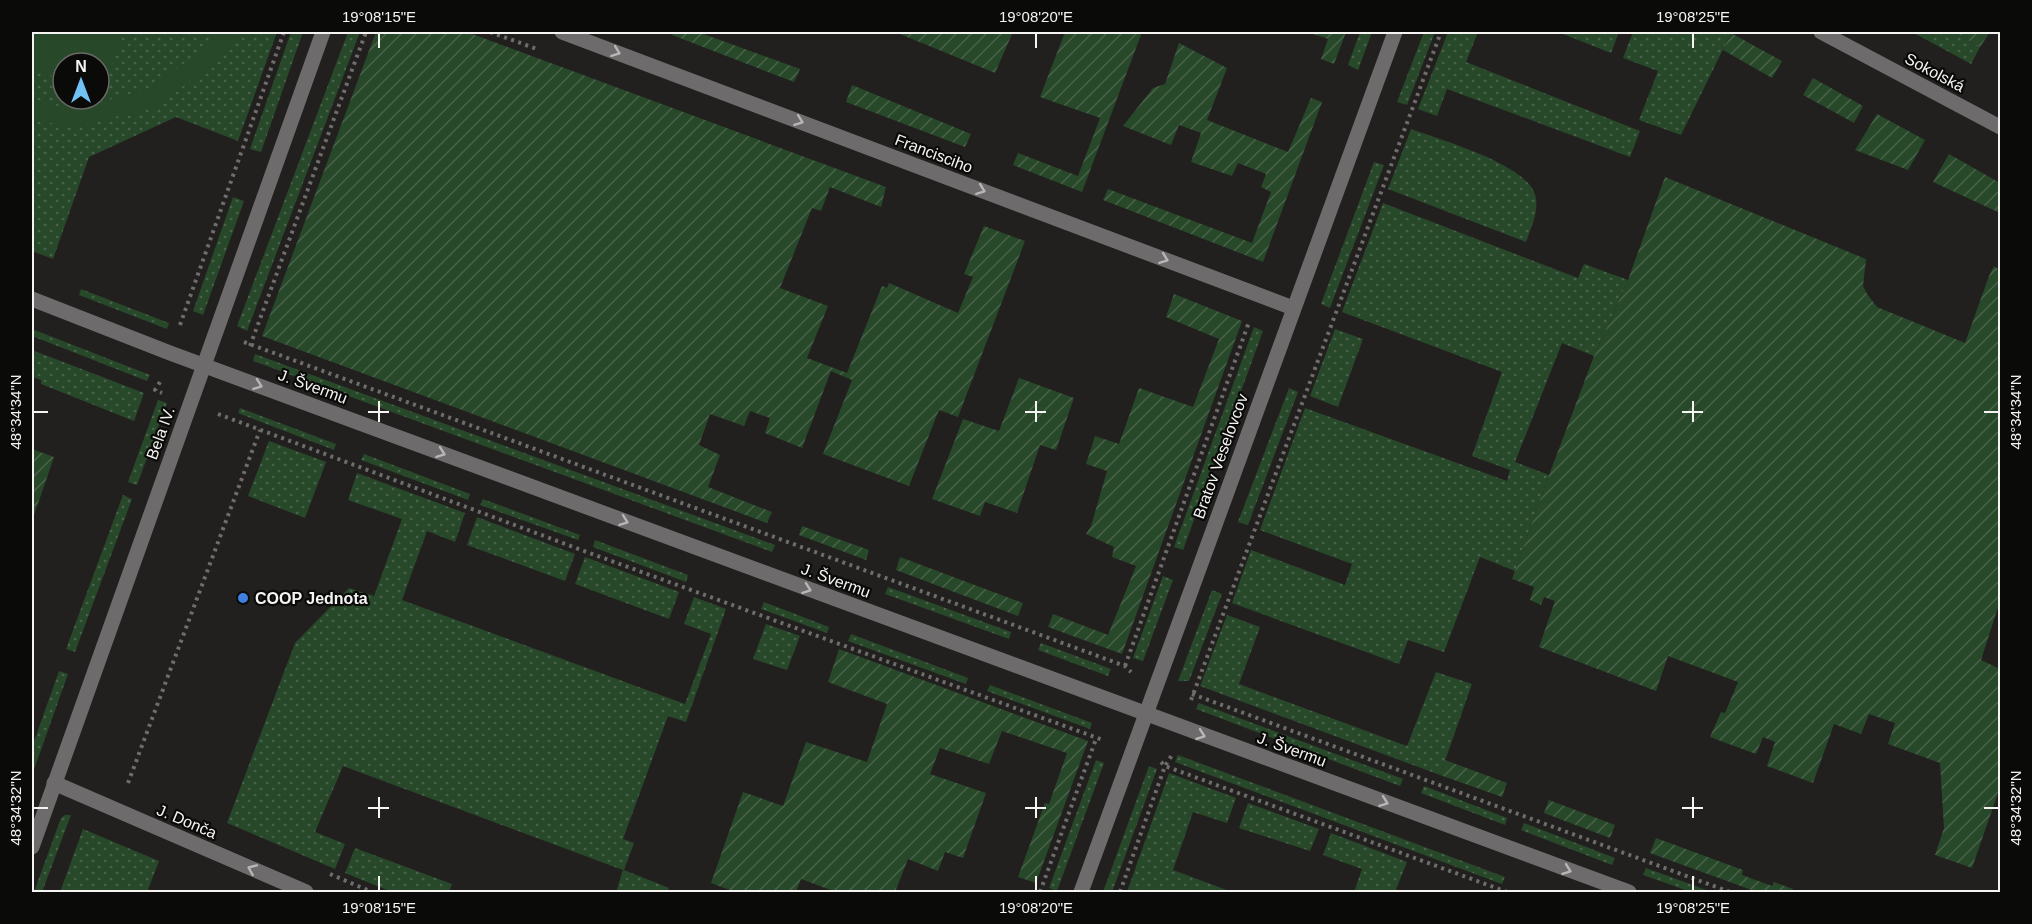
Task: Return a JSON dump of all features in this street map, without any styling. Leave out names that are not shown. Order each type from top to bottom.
[{"type":"street","name":"Bela IV.","points":[[32,847],[324,32]]},
{"type":"street","name":"Francisciho","points":[[562,32],[1293,308]]},
{"type":"street","name":"Bratov Veselovcov","points":[[1081,892],[1395,32]]},
{"type":"street","name":"Sokolská","points":[[1821,32],[2001,128]]},
{"type":"street","name":"J. Švermu","points":[[32,299],[203,365],[1629,892]]},
{"type":"street","name":"J. Donča","points":[[54,783],[306,892]]},
{"type":"path","points":[[183,317],[284,32]]},
{"type":"path","points":[[366,32],[250,344],[1126,669],[1250,319]]},
{"type":"path","points":[[1441,32],[1192,694],[1730,892]]},
{"type":"path","points":[[155,390],[161,378]]},
{"type":"path","points":[[226,410],[224,416],[260,430],[1102,741]]},
{"type":"path","points":[[127,786],[260,430]]},
{"type":"path","points":[[1040,892],[1096,738]]},
{"type":"path","points":[[1120,892],[1165,766],[1174,752]]},
{"type":"path","points":[[1165,766],[1506,892]]},
{"type":"green space","points":[[32,32],[277,32],[238,141],[176,117],[89,157],[53,259],[32,251]]},
{"type":"green space","points":[[32,32],[123,32],[111,65],[111,51],[51,51],[51,75],[32,68]]},
{"type":"green space","points":[[215,32],[237,32],[220,60],[154,107],[75,127],[32,120],[32,102],[51,105],[51,111],[111,111],[111,99],[146,91],[205,48]]},
{"type":"green space","points":[[291,32],[303,32],[261,152],[250,149]]},
{"type":"green space","points":[[348,32],[360,32],[247,331],[237,326]]},
{"type":"green space","points":[[376,32],[467,32],[886,187],[881,207],[830,187],[821,211],[812,208],[780,288],[828,306],[807,358],[847,373],[882,286],[887,288],[889,283],[958,313],[973,277],[964,274],[984,226],[1025,241],[958,417],[939,410],[909,486],[823,454],[852,380],[831,371],[802,448],[765,433],[770,418],[750,411],[744,426],[710,414],[699,445],[720,455],[708,487],[772,512],[767,523],[262,336]]},
{"type":"green space","points":[[674,32],[698,32],[800,69],[794,82],[672,35]]},
{"type":"green space","points":[[895,32],[1013,32],[995,73]]},
{"type":"green space","points":[[1065,32],[1142,32],[1082,192],[1013,165],[1018,153],[1078,176],[1100,118],[1040,97]]},
{"type":"green space","points":[[1307,32],[1346,32],[1334,64],[1321,59],[1328,39]]},
{"type":"green space","points":[[1360,32],[1372,32],[1358,70],[1348,65]]},
{"type":"green space","points":[[1424,32],[1435,32],[1407,105],[1397,102]]},
{"type":"green space","points":[[1448,32],[1478,32],[1466,62],[1640,131],[1630,157],[1447,89],[1437,116],[1418,109]]},
{"type":"green space","points":[[1558,32],[1619,32],[1611,53]]},
{"type":"green space","points":[[1633,32],[1731,33],[1681,135],[1639,120],[1658,71],[1623,58]]},
{"type":"green space","points":[[1912,32],[1954,32],[1980,47],[1971,64]]},
{"type":"green space","points":[[1954,32],[1990,32],[1980,47]]},
{"type":"green space","points":[[1731,33],[1782,61],[1772,78],[1723,50]]},
{"type":"green space","points":[[1179,43],[1227,68],[1207,120],[1288,152],[1311,98],[1322,102],[1263,262],[1103,200],[1108,189],[1252,243],[1271,192],[1261,187],[1266,174],[1238,163],[1232,176],[1191,162],[1201,133],[1179,125],[1171,145],[1123,126],[1153,88],[1165,84]]},
{"type":"green space","points":[[1813,78],[1863,106],[1854,123],[1803,95]]},
{"type":"green space","points":[[852,85],[971,134],[965,147],[846,102]]},
{"type":"green space","points":[[1877,114],[1925,140],[1908,170],[1855,150]]},
{"type":"green space","points":[[1411,129],[1498,162],[1526,181],[1534,192],[1536,204],[1526,242],[1388,189]]},
{"type":"green space","points":[[1949,154],[2000,183],[2000,213],[1933,182]]},
{"type":"green space","points":[[1374,162],[1384,165],[1330,308],[1321,304]]},
{"type":"green space","points":[[1665,177],[1866,259],[1863,286],[1877,307],[1965,343],[1989,276],[1994,266],[2000,270],[2000,601],[1981,660],[2000,669],[2000,787],[1972,868],[1935,855],[1944,828],[1940,763],[1888,744],[1895,723],[1869,714],[1861,734],[1834,724],[1813,783],[1767,766],[1775,742],[1763,737],[1756,754],[1710,737],[1721,712],[1725,713],[1738,682],[1668,656],[1656,691],[1539,647],[1555,601],[1544,597],[1541,605],[1530,600],[1534,587],[1512,579],[1594,356],[1628,280]]},
{"type":"green space","points":[[233,197],[244,201],[203,315],[193,311]]},
{"type":"green space","points":[[1383,203],[1578,278],[1584,264],[1628,280],[1594,356],[1562,343],[1515,462],[1549,475],[1515,571],[1480,557],[1444,652],[1408,640],[1399,664],[1232,603],[1251,550],[1345,585],[1352,564],[1260,530],[1305,408],[1507,481],[1510,470],[1472,456],[1502,372],[1342,312]]},
{"type":"green space","points":[[81,289],[169,323],[167,329],[79,295]]},
{"type":"green space","points":[[1174,294],[1242,321],[1122,654],[1048,627],[1053,614],[1108,635],[1136,566],[1112,557],[1114,547],[1086,534],[1091,526],[1107,471],[1086,464],[1095,436],[1119,444],[1139,388],[1193,407],[1219,339],[1166,317]]},
{"type":"green space","points":[[1254,327],[1263,331],[1183,550],[1174,547]]},
{"type":"green space","points":[[32,329],[150,375],[147,381],[32,336]]},
{"type":"green space","points":[[1335,329],[1363,339],[1338,407],[1310,396]]},
{"type":"green space","points":[[32,350],[144,393],[134,421],[41,384],[41,380],[32,377]]},
{"type":"green space","points":[[255,354],[775,545],[772,552],[253,361]]},
{"type":"green space","points":[[1019,378],[1074,398],[1056,450],[1040,445],[1017,513],[985,502],[980,516],[932,499],[963,419],[999,431]]},
{"type":"green space","points":[[1289,388],[1298,392],[1248,525],[1238,522]]},
{"type":"green space","points":[[158,400],[167,403],[137,485],[128,482]]},
{"type":"green space","points":[[240,408],[336,444],[334,450],[238,413]]},
{"type":"green space","points":[[269,441],[326,462],[305,518],[248,496]]},
{"type":"green space","points":[[32,449],[54,457],[32,521]]},
{"type":"green space","points":[[364,454],[470,494],[468,500],[361,460]]},
{"type":"green space","points":[[357,473],[465,513],[455,542],[427,531],[402,600],[685,704],[711,634],[684,624],[694,597],[726,609],[686,722],[668,716],[623,839],[634,843],[624,870],[669,888],[667,892],[616,892],[623,870],[343,766],[315,832],[345,844],[335,869],[227,823],[295,643],[349,588],[374,596],[402,519],[348,500]]},
{"type":"green space","points":[[123,495],[132,499],[75,652],[66,649]]},
{"type":"green space","points":[[483,499],[580,535],[578,540],[480,505]]},
{"type":"green space","points":[[477,517],[575,554],[565,581],[467,545]]},
{"type":"green space","points":[[802,526],[869,550],[866,560],[799,535]]},
{"type":"green space","points":[[595,540],[688,575],[686,582],[593,547]]},
{"type":"green space","points":[[585,557],[679,592],[669,619],[575,584]]},
{"type":"green space","points":[[900,557],[1023,603],[1018,616],[896,570]]},
{"type":"green space","points":[[1163,576],[1173,580],[1143,661],[1133,658]]},
{"type":"green space","points":[[888,587],[1011,632],[1009,639],[885,594]]},
{"type":"green space","points":[[1212,590],[1222,594],[1189,681],[1178,681]]},
{"type":"green space","points":[[764,602],[829,627],[827,633],[761,609]]},
{"type":"green space","points":[[1227,615],[1260,627],[1239,684],[1407,746],[1436,672],[1472,684],[1440,775],[1200,686]]},
{"type":"green space","points":[[766,624],[800,636],[787,670],[753,659]]},
{"type":"green space","points":[[851,634],[968,678],[966,684],[848,641]]},
{"type":"green space","points":[[1041,643],[1111,669],[1108,676],[1038,650]]},
{"type":"green space","points":[[839,649],[1088,741],[1036,883],[1018,877],[1045,803],[1049,804],[1067,753],[1002,731],[989,764],[940,748],[930,774],[986,793],[963,858],[945,852],[938,871],[908,859],[895,892],[836,892],[801,879],[796,892],[735,892],[711,883],[743,792],[783,806],[806,742],[867,762],[887,704],[828,682]]},
{"type":"green space","points":[[59,671],[68,674],[32,775],[32,747]]},
{"type":"green space","points":[[990,685],[1092,723],[1090,729],[987,691]]},
{"type":"green space","points":[[1199,703],[1403,779],[1400,786],[1196,709]]},
{"type":"green space","points":[[1178,755],[1505,877],[1502,884],[1175,762]]},
{"type":"green space","points":[[1096,760],[1104,763],[1057,891],[1049,888]]},
{"type":"green space","points":[[1445,760],[1507,783],[1502,797],[1440,775]]},
{"type":"green space","points":[[1149,766],[1157,769],[1112,892],[1103,892]]},
{"type":"green space","points":[[1169,773],[1236,798],[1227,823],[1193,812],[1173,870],[1232,892],[1127,892]]},
{"type":"green space","points":[[1424,786],[1507,818],[1505,825],[1421,793]]},
{"type":"green space","points":[[1549,800],[1615,825],[1610,838],[1544,813]]},
{"type":"green space","points":[[1248,803],[1319,829],[1310,851],[1239,828]]},
{"type":"green space","points":[[71,815],[42,892],[34,892],[61,818]]},
{"type":"green space","points":[[1524,823],[1615,858],[1612,865],[1521,830]]},
{"type":"green space","points":[[83,829],[159,861],[147,892],[60,892]]},
{"type":"green space","points":[[1331,833],[1407,862],[1395,892],[1354,892],[1362,869],[1323,855]]},
{"type":"green space","points":[[1656,838],[1743,870],[1742,875],[1772,886],[1774,882],[1793,889],[1792,892],[1757,892],[1650,853]]},
{"type":"green space","points":[[355,848],[452,884],[449,892],[392,892],[345,873]]},
{"type":"green space","points":[[1646,868],[1712,892],[1691,892],[1643,875]]},
{"type":"place","name":"COOP Jednota","points":[[243,598]]}]
